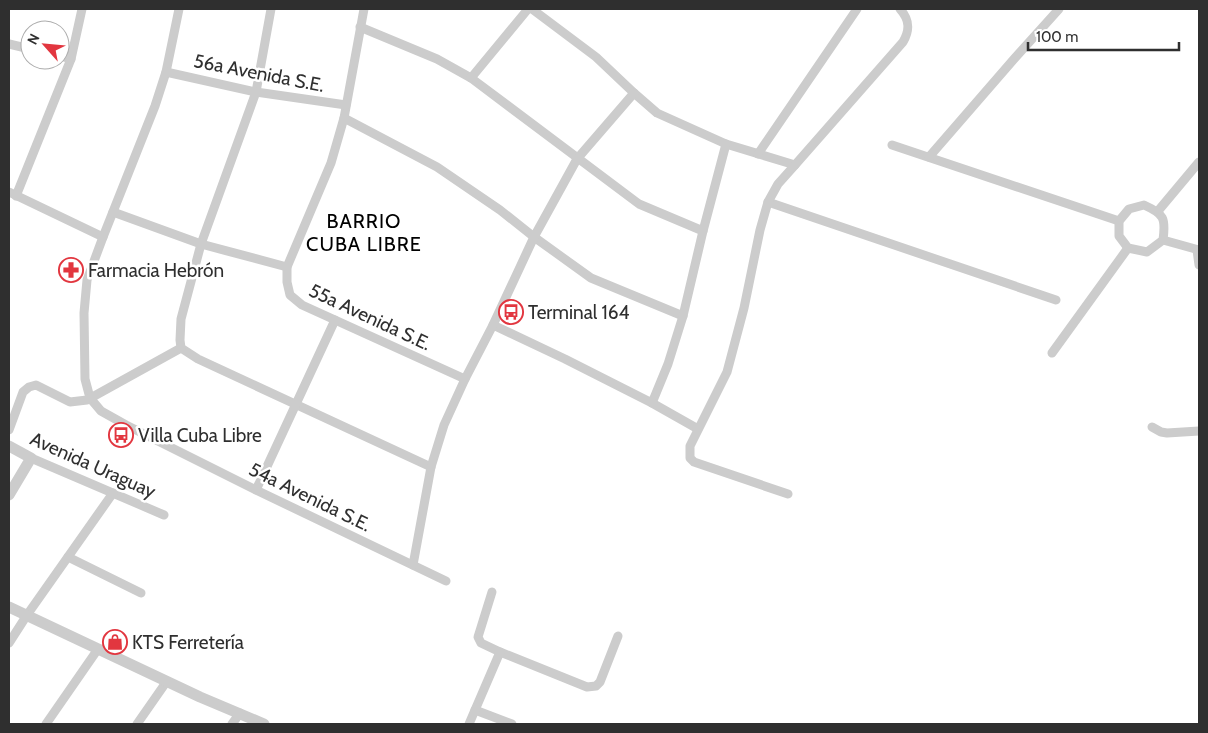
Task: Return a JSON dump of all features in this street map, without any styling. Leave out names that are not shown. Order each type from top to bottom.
[{"type":"street","points":[[70,58],[82,9]]},
{"type":"street","points":[[90,398],[85,379],[84,313],[87,280],[102,237],[155,106],[166,72],[179,9]]},
{"type":"street","points":[[271,9],[256,92],[201,244],[181,319],[180,340],[182,348],[198,359],[431,468]]},
{"type":"street","points":[[113,212],[201,244],[287,267],[331,162],[344,118],[364,9]]},
{"type":"street","points":[[471,78],[528,9]]},
{"type":"street","points":[[532,9],[596,57],[657,113],[726,144],[795,165]]},
{"type":"street","points":[[758,154],[856,9]]},
{"type":"street","points":[[788,494],[694,462],[690,458],[690,446],[727,372],[744,308],[760,230],[768,202],[778,184],[904,42],[908,34],[908,24],[904,13],[900,9]]},
{"type":"street","points":[[930,157],[1059,9]]},
{"type":"street","points":[[360,27],[437,59],[471,78],[639,204],[703,231]]},
{"type":"street","points":[[65,70],[12,194],[102,237]]},
{"type":"street","name":"56a Avenida S.E.","points":[[166,72],[256,92],[346,105]]},
{"type":"street","points":[[413,564],[431,468],[444,425],[464,379],[493,325],[534,237],[577,159],[634,93]]},
{"type":"street","points":[[344,118],[438,167],[500,210],[591,278],[683,316]]},
{"type":"street","points":[[652,403],[668,364],[683,316],[726,144]]},
{"type":"street","points":[[892,145],[1119,221]]},
{"type":"street","points":[[1158,211],[1199,162]]},
{"type":"street","points":[[768,202],[1056,300]]},
{"type":"street","points":[[1144,205],[1158,211],[1165,225],[1163,240],[1147,252],[1128,248],[1119,236],[1119,221],[1129,209],[1144,205]]},
{"type":"street","points":[[1163,240],[1198,250],[1199,265]]},
{"type":"street","points":[[1052,353],[1128,248]]},
{"type":"street","name":"55a Avenida S.E.","points":[[287,267],[287,282],[290,295],[302,305],[464,379]]},
{"type":"street","points":[[256,490],[335,320]]},
{"type":"street","points":[[493,325],[652,403],[698,429]]},
{"type":"street","points":[[9,430],[23,392],[29,386],[36,386],[70,402],[87,400],[182,348]]},
{"type":"street","name":"54a Avenida S.E.","points":[[90,398],[101,411],[126,425],[256,490],[446,580]]},
{"type":"street","points":[[1152,427],[1166,433],[1199,430]]},
{"type":"street","name":"Avenida Uraguay","points":[[9,446],[31,458],[164,515]]},
{"type":"street","points":[[9,495],[31,458]]},
{"type":"street","points":[[9,643],[112,493]]},
{"type":"street","points":[[68,557],[141,592]]},
{"type":"street","points":[[492,592],[478,637],[481,643],[586,687],[596,686],[600,682],[618,636]]},
{"type":"street","points":[[9,607],[200,697],[264,724]]},
{"type":"street","points":[[46,724],[98,649]]},
{"type":"street","points":[[469,724],[500,652]]},
{"type":"street","points":[[137,724],[167,681]]},
{"type":"street","points":[[475,710],[512,724]]},
{"type":"street","points":[[232,724],[240,713]]},
{"type":"place","name":"Farmacia Hebrón","points":[[71,270]]},
{"type":"place","name":"Terminal 164","points":[[511,312]]},
{"type":"place","name":"Villa Cuba Libre","points":[[121,435]]},
{"type":"place","name":"KTS Ferretería","points":[[115,642]]},
{"type":"district","name":"BARRIO CUBA LIBRE","points":[[364,232]]}]
